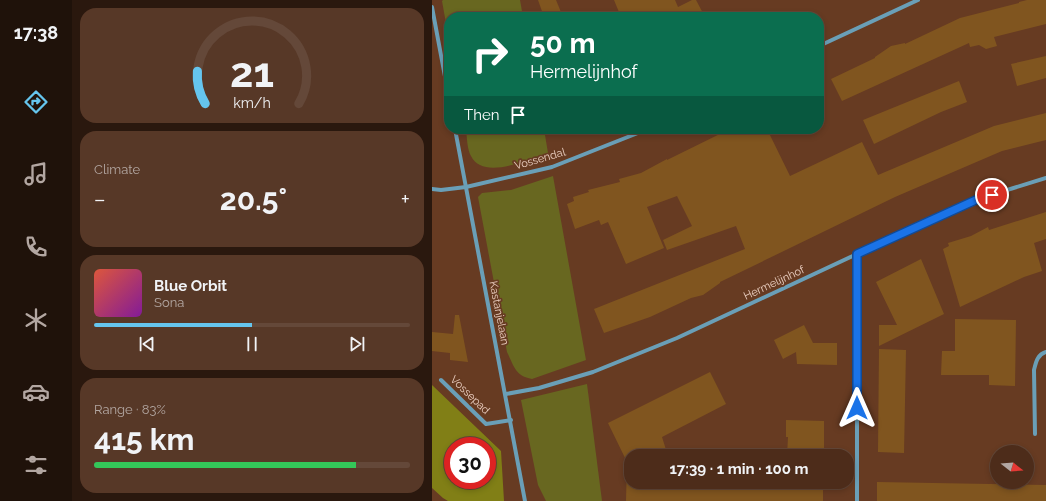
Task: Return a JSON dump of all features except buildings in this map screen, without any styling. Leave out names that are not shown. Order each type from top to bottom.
[{"type":"street","points":[[824,44],[918,0]]},
{"type":"street","points":[[432,7],[444,71]]},
{"type":"street","name":"Kastanjelaan","points":[[456,134],[525,501]]},
{"type":"street","name":"Vossendal","points":[[432,189],[441,190],[466,187],[552,167],[635,134]]},
{"type":"street","name":"Hermelijnhof","points":[[506,394],[539,388],[600,370],[678,338],[978,199],[1046,178]]},
{"type":"street","points":[[857,254],[857,501]]},
{"type":"street","points":[[1035,434],[1034,370],[1039,356],[1046,352]]},
{"type":"street","name":"Vossepad","points":[[441,380],[486,424],[510,420]]},
{"type":"shaded area","points":[[520,0],[522,12],[444,12],[442,1]]},
{"type":"shaded area","points":[[467,134],[545,134],[548,153],[518,163],[496,168],[485,167],[477,163],[471,156]]},
{"type":"shaded area","points":[[553,176],[586,360],[532,379],[526,378],[518,373],[507,352],[478,197],[482,193],[511,190]]},
{"type":"shaded area","points":[[587,384],[602,501],[546,501],[538,485],[521,400]]},
{"type":"shaded area","points":[[432,385],[486,437],[444,437],[444,489],[496,489],[496,446],[501,451],[504,501],[448,501],[432,488]]},
{"type":"route","points":[[857,408],[857,254],[978,199],[992,195]]}]
